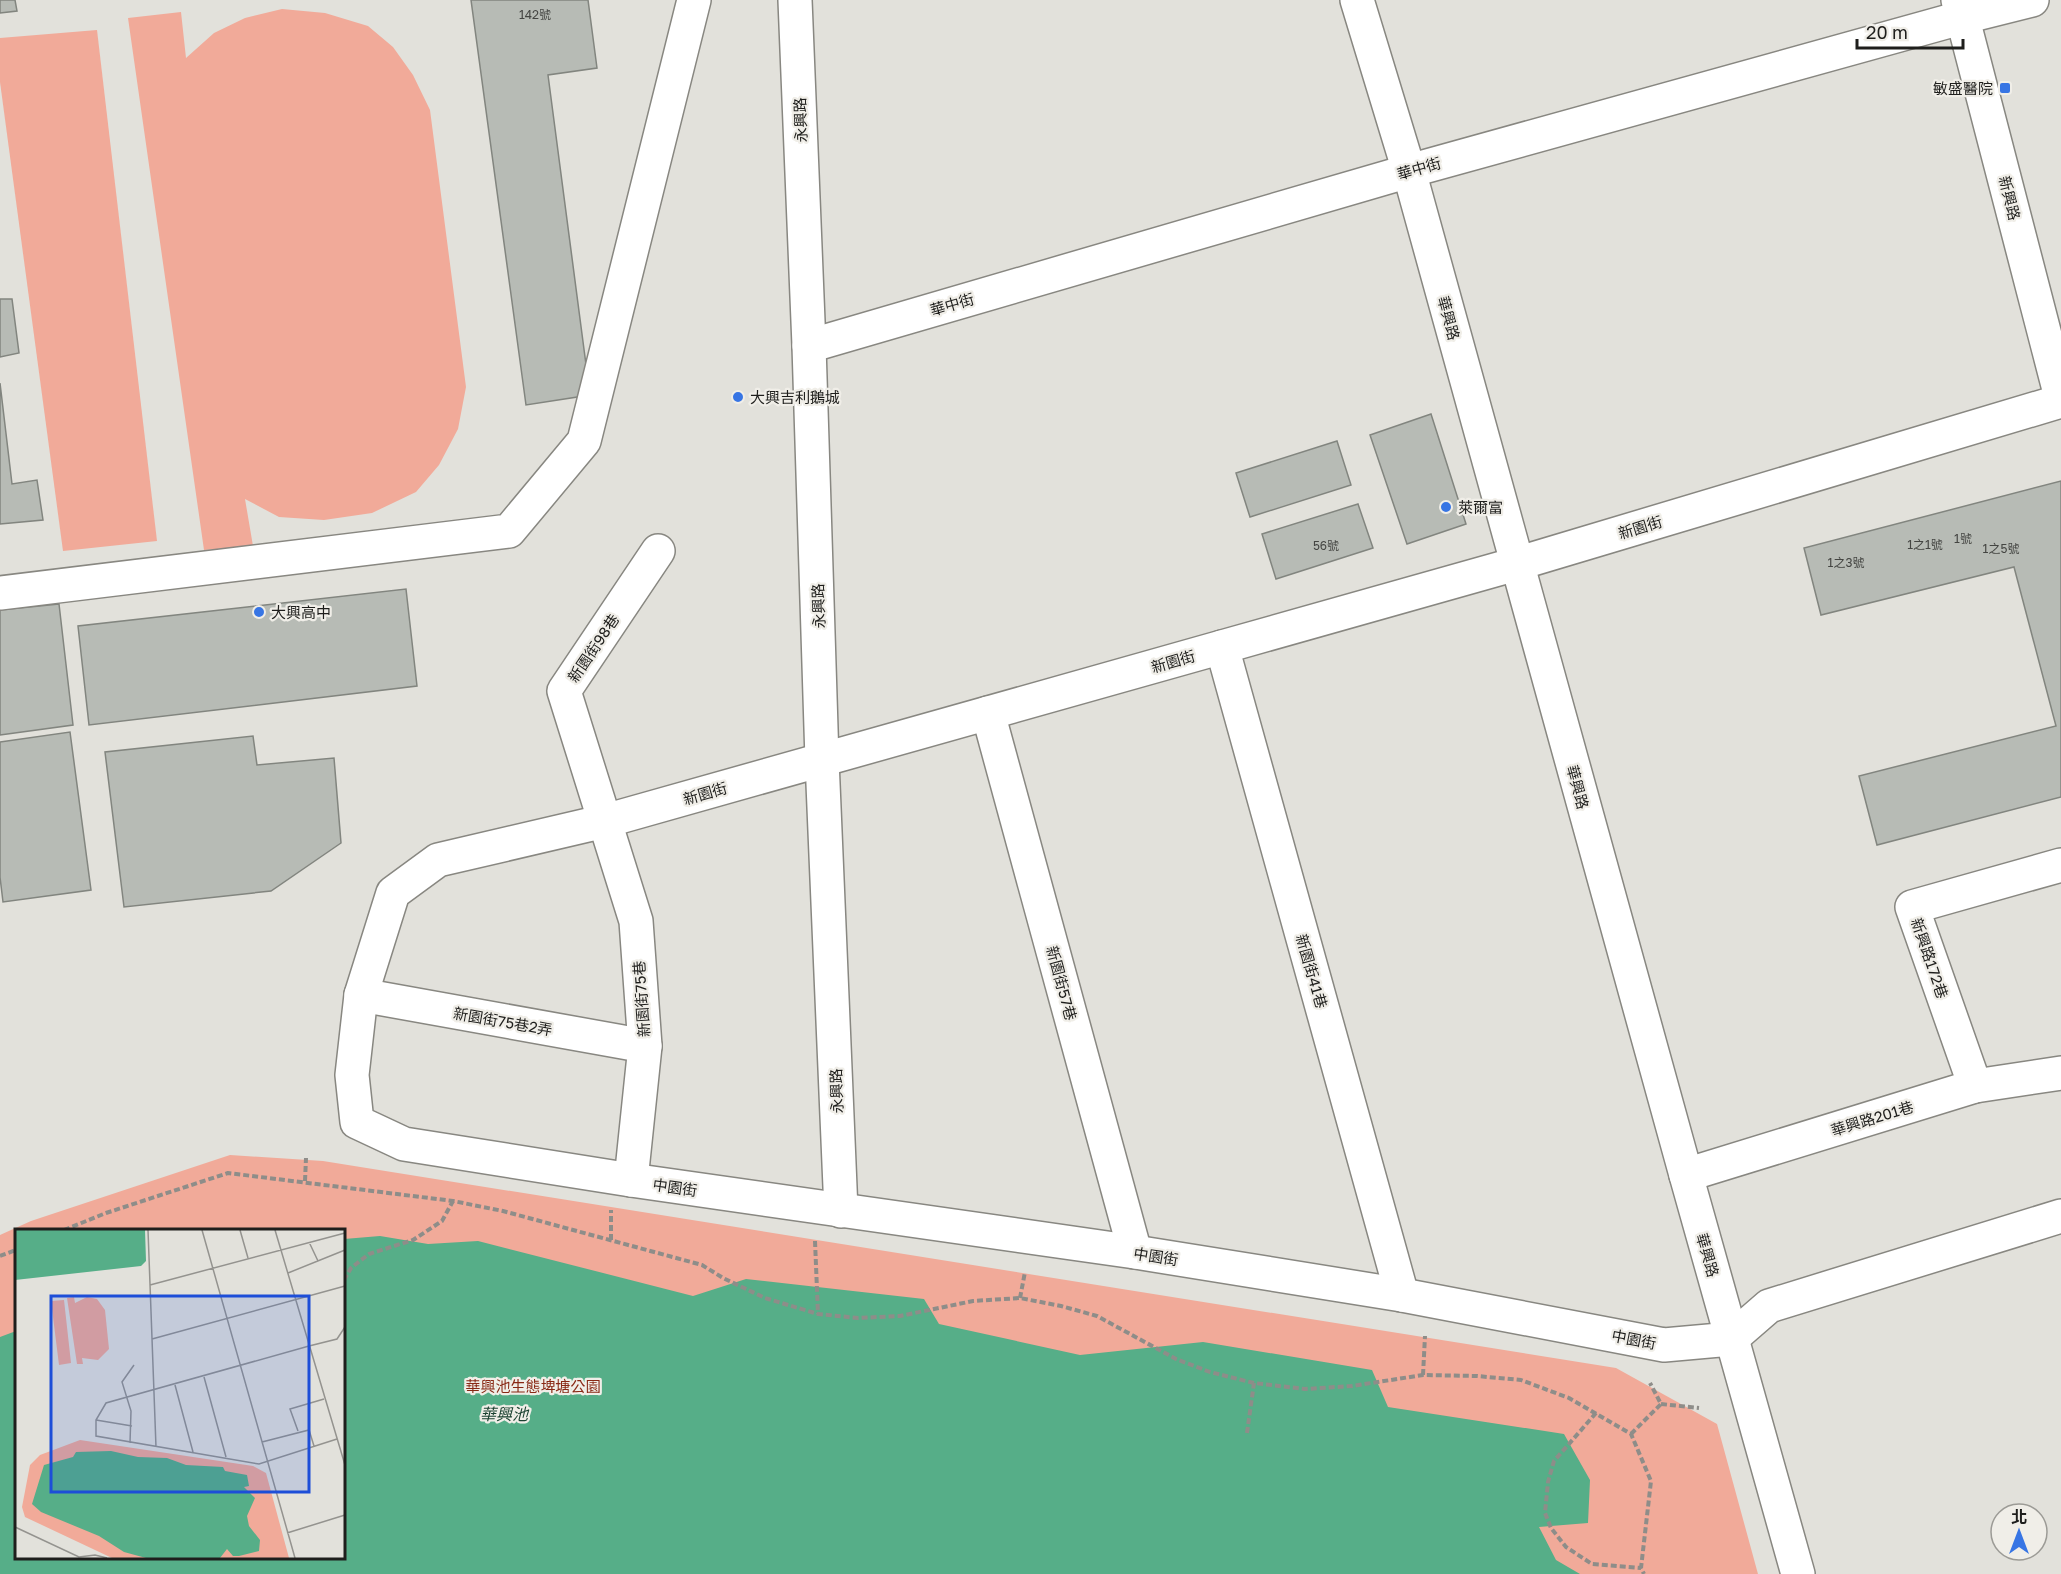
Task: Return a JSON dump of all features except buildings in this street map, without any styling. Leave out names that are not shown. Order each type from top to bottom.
[{"type":"street","points":[[0,593],[508,531],[584,441],[694,0]]},
{"type":"street","name":"永興路","points":[[795,0],[822,760],[841,1211]]},
{"type":"street","name":"華興路","points":[[1357,0],[1409,171],[1516,564],[1798,1574]]},
{"type":"street","name":"華中街","points":[[809,346],[1961,8],[2032,0]]},
{"type":"street","name":"新興路","points":[[1961,8],[2061,399]]},
{"type":"street","name":"新園街","points":[[361,995],[393,892],[438,860],[605,821],[1516,564],[2061,399]]},
{"type":"street","name":"新園街98巷","points":[[605,821],[564,692],[658,551]]},
{"type":"street","name":"新園街41巷","points":[[1222,647],[1402,1295]]},
{"type":"street","name":"新園街57巷","points":[[988,713],[1136,1252]]},
{"type":"street","name":"新園街75巷","points":[[605,821],[636,921],[645,1046],[622,1193]]},
{"type":"street","name":"新興路172巷","points":[[1975,1086],[1912,907],[2061,865]]},
{"type":"street","name":"中園街","points":[[361,995],[352,1075],[357,1122],[404,1144],[622,1193],[841,1211],[1136,1252],[1402,1295],[1664,1345],[1731,1339]]},
{"type":"street","name":"新園街75巷2弄","points":[[361,995],[645,1046]]},
{"type":"street","name":"華興路201巷","points":[[1686,1175],[1975,1086],[2061,1073]]},
{"type":"street","points":[[1731,1339],[1769,1306],[2061,1216]]},
{"type":"path","points":[[304,1181],[306,1158]]},
{"type":"path","points":[[66,1229],[106,1213],[228,1173],[453,1201],[503,1211],[702,1265],[765,1298],[818,1314],[858,1318],[900,1316],[973,1300],[1020,1298],[1097,1316],[1176,1359],[1210,1372],[1254,1383],[1305,1389],[1352,1386],[1423,1375],[1521,1380],[1569,1398],[1631,1434],[1651,1480],[1641,1569],[1644,1574]]},
{"type":"path","points":[[610,1240],[622,1193]]},
{"type":"path","points":[[345,1278],[351,1268],[369,1254],[413,1240],[442,1221],[453,1201]]},
{"type":"path","points":[[815,1237],[818,1314]]},
{"type":"path","points":[[0,1256],[15,1250]]},
{"type":"path","points":[[1020,1298],[1025,1271]]},
{"type":"path","points":[[1423,1375],[1425,1336]]},
{"type":"path","points":[[1247,1433],[1254,1383]]},
{"type":"path","points":[[1650,1383],[1661,1404]]},
{"type":"path","points":[[1631,1434],[1661,1404]]},
{"type":"path","points":[[1661,1404],[1699,1408]]},
{"type":"path","points":[[1596,1413],[1554,1461],[1548,1482],[1545,1513],[1551,1528],[1566,1547],[1592,1564],[1641,1569]]},
{"type":"green space","points":[[282,9],[325,13],[368,26],[393,47],[413,75],[430,110],[466,387],[458,429],[439,465],[416,492],[372,513],[324,520],[279,517],[245,499],[253,546],[204,550],[128,18],[181,12],[186,58],[214,33],[245,18]]},
{"type":"green space","points":[[97,30],[157,541],[63,551],[0,82],[0,38]]},
{"type":"green space","name":"華興池","points":[[230,1155],[323,1161],[1616,1368],[1717,1424],[1758,1574],[0,1574],[0,1235],[31,1221]]},
{"type":"water","name":"華興池","points":[[380,1236],[428,1244],[478,1241],[693,1296],[746,1279],[924,1299],[939,1324],[1080,1355],[1203,1342],[1372,1370],[1388,1407],[1564,1434],[1590,1480],[1588,1523],[1539,1527],[1556,1560],[1580,1574],[0,1574],[0,1337],[15,1331],[15,1559],[345,1559],[345,1239]]},
{"type":"place","name":"敏盛醫院","points":[[2005,88]]},
{"type":"place","name":"大興吉利鵝城","points":[[738,397]]},
{"type":"place","name":"萊爾富","points":[[1446,507]]},
{"type":"place","name":"大興高中","points":[[259,612]]},
{"type":"park label","name":"華興池生態埤塘公園","points":[[533,1386]]}]
